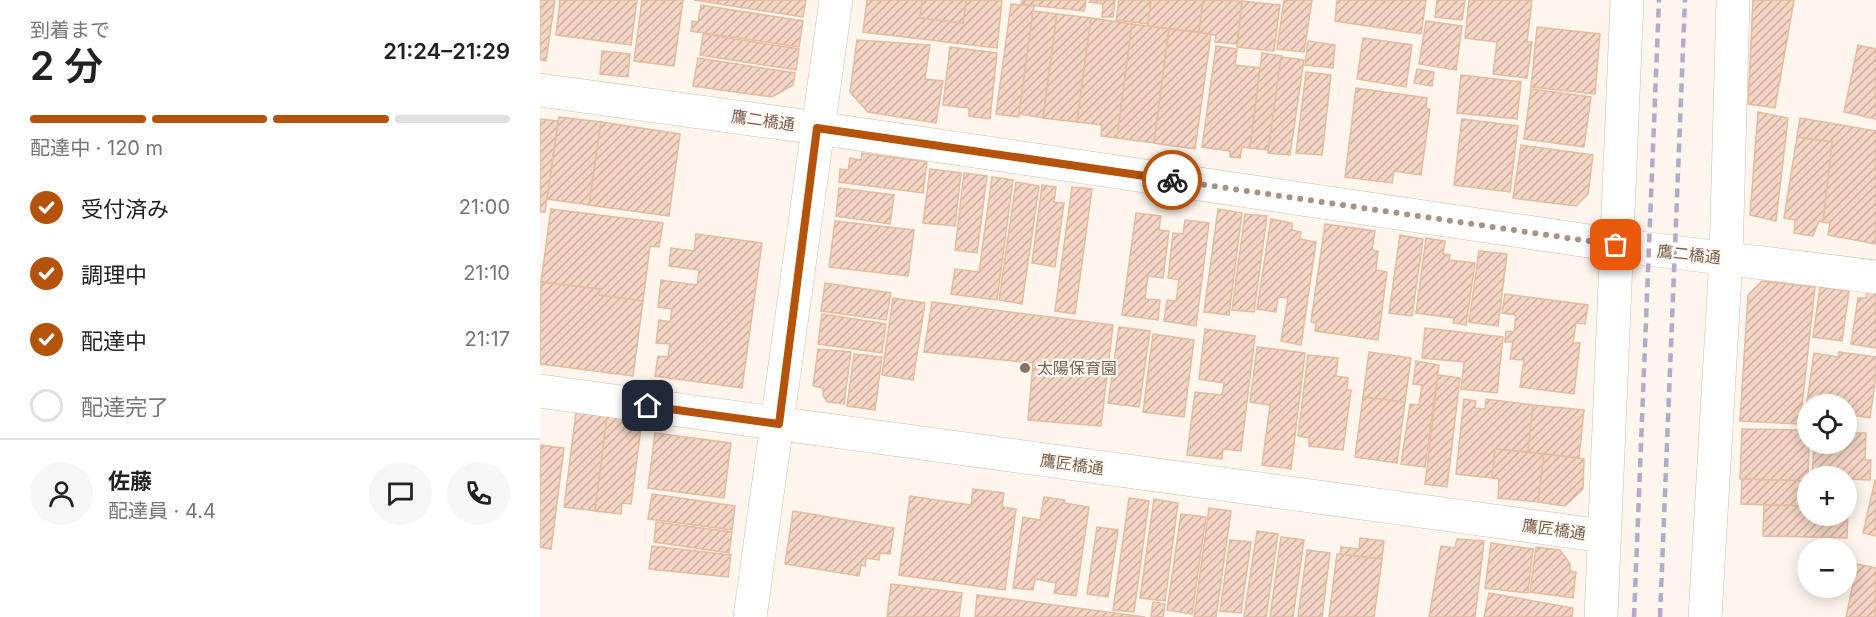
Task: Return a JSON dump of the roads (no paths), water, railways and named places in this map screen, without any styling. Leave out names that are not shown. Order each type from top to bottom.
[{"type":"street","points":[[750,617],[779,424],[836,0]]},
{"type":"street","points":[[1601,617],[1628,0]]},
{"type":"street","points":[[1705,617],[1726,258],[1733,0]]},
{"type":"street","name":"鷹二橋通","points":[[540,90],[817,128],[1616,245],[1876,277]]},
{"type":"street","name":"鷹匠橋通","points":[[540,391],[1604,536]]},
{"type":"railway","points":[[1634,617],[1659,0]]},
{"type":"railway","points":[[1660,617],[1685,0]]},
{"type":"place","name":"太陽保育園","points":[[1025,368]]}]
